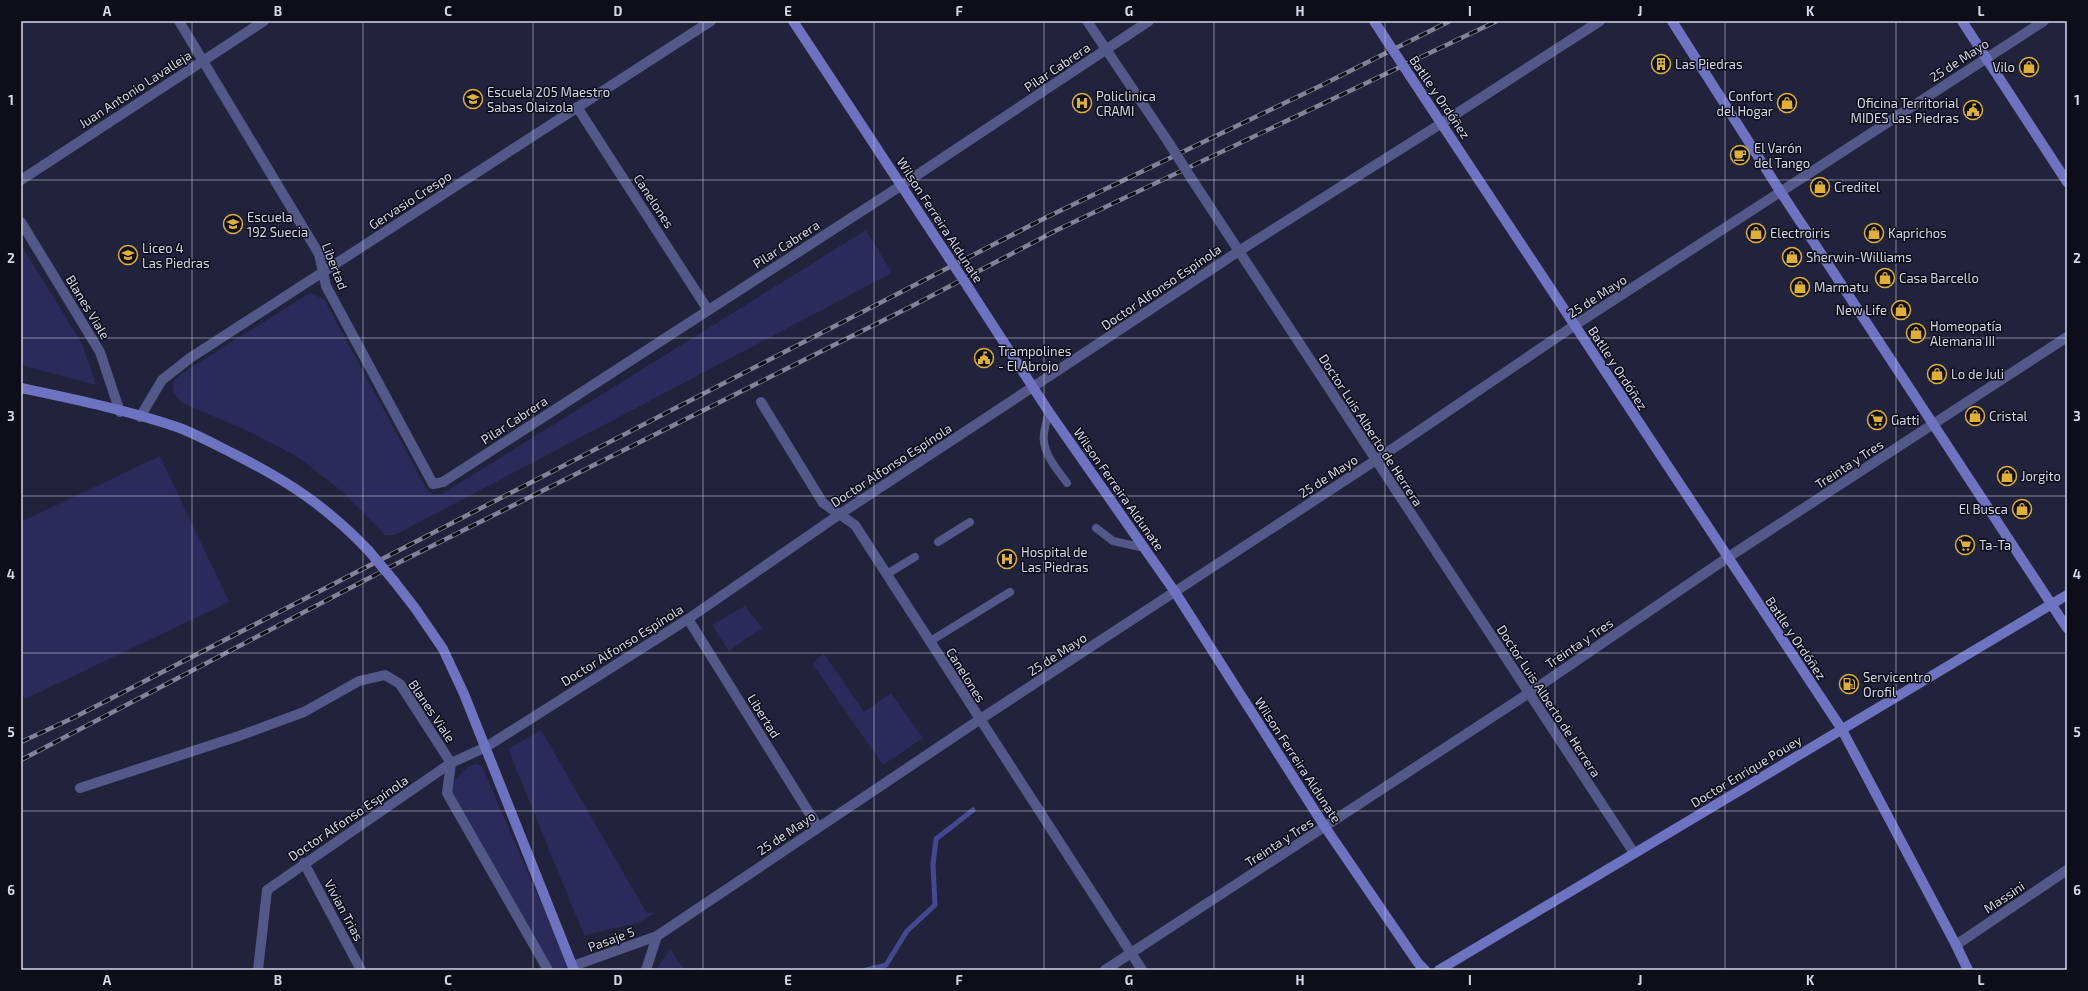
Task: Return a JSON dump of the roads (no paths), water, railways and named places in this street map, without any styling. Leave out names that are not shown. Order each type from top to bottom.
[{"type":"street","name":"Libertad","points":[[179,21],[319,254],[326,286],[433,484]]},
{"type":"street","name":"Juan Antonio Lavalleja","points":[[21,180],[264,21]]},
{"type":"street","name":"Gervasio Crespo","points":[[140,417],[162,380],[190,358],[710,21]]},
{"type":"street","name":"Wilson Ferreira Aldunate","points":[[793,21],[902,185],[1049,412],[1175,592],[1325,827],[1418,963],[1425,970]]},
{"type":"street","name":"Doctor Luis Alberto de Herrera","points":[[1087,21],[1169,143],[1634,853]]},
{"type":"street","name":"Pilar Cabrera","points":[[433,484],[443,482],[902,185],[1149,21]]},
{"type":"street","name":"Batlle y Ordóñez","points":[[1374,21],[1727,558],[1841,728],[1956,944],[1967,970]]},
{"type":"street","name":"Doctor Alfonso Espínola","points":[[258,970],[267,890],[304,863],[451,763],[486,747],[688,619],[840,514],[1239,251],[1600,21]]},
{"type":"street","points":[[1672,21],[1780,191],[2067,628]]},
{"type":"street","points":[[1962,21],[2067,182]]},
{"type":"street","name":"25 de Mayo","points":[[657,936],[979,720],[1376,460],[1575,325],[2044,21]]},
{"type":"street","name":"Canelones","points":[[577,107],[708,310]]},
{"type":"street","name":"Blanes Viale","points":[[21,222],[100,352],[120,412]]},
{"type":"street","name":"Treinta y Tres","points":[[1105,970],[1529,693],[1727,558],[2067,337]]},
{"type":"street","points":[[21,388],[140,417],[177,428],[214,444],[285,482],[320,504],[346,527],[369,551],[415,608],[443,649],[486,747],[574,968]]},
{"type":"street","name":"Canelones","points":[[761,402],[823,502],[856,525],[979,720],[1142,970]]},
{"type":"street","name":"Doctor Enrique Pouey","points":[[1439,970],[1841,728],[2067,595]]},
{"type":"street","name":"Libertad","points":[[688,619],[818,827]]},
{"type":"street","name":"Blanes Viale","points":[[80,788],[304,712],[359,681],[384,675],[400,684],[451,763],[447,793],[548,970]]},
{"type":"street","name":"Vivian Trias","points":[[304,863],[361,970]]},
{"type":"street","name":"Massini","points":[[1956,944],[2067,870]]},
{"type":"street","points":[[646,970],[657,936]]},
{"type":"street","name":"Pasaje 5","points":[[574,968],[657,936]]},
{"type":"lane","points":[[1049,412],[1043,434],[1046,448],[1051,460],[1067,483]]},
{"type":"lane","points":[[938,542],[970,522]]},
{"type":"lane","points":[[1096,528],[1113,541],[1145,548]]},
{"type":"lane","points":[[887,574],[915,557]]},
{"type":"lane","points":[[930,642],[1010,592]]},
{"type":"waterway","points":[[866,970],[886,965],[907,931],[935,905],[933,865],[936,839],[973,810]]},
{"type":"railway","points":[[21,742],[73,718],[1043,219],[1320,86],[1450,21]]},
{"type":"railway","points":[[21,760],[398,563],[914,305],[1057,230],[1497,21]]},
{"type":"place","name":"Las Piedras","points":[[1661,64]]},
{"type":"place","name":"Vilo","points":[[2029,67]]},
{"type":"place","name":"Escuela 205 Maestro Sabas Olaizola","points":[[473,99]]},
{"type":"place","name":"Policlinica CRAMI","points":[[1082,103]]},
{"type":"place","name":"Confort del Hogar","points":[[1787,103]]},
{"type":"place","name":"Oficina Territorial MIDES Las Piedras","points":[[1973,110]]},
{"type":"place","name":"El Varón del Tango","points":[[1740,155]]},
{"type":"place","name":"Creditel","points":[[1820,187]]},
{"type":"place","name":"Escuela 192 Suecia","points":[[233,224]]},
{"type":"place","name":"Electroiris","points":[[1756,233]]},
{"type":"place","name":"Kaprichos","points":[[1874,233]]},
{"type":"place","name":"Liceo 4 Las Piedras","points":[[128,255]]},
{"type":"place","name":"Sherwin-Williams","points":[[1792,257]]},
{"type":"place","name":"Casa Barcello","points":[[1885,278]]},
{"type":"place","name":"Marmatu","points":[[1800,287]]},
{"type":"place","name":"New Life","points":[[1901,310]]},
{"type":"place","name":"Homeopatía Alemana III","points":[[1916,333]]},
{"type":"place","name":"Trampolines - El Abrojo","points":[[984,358]]},
{"type":"place","name":"Lo de Juli","points":[[1937,374]]},
{"type":"place","name":"Cristal","points":[[1975,416]]},
{"type":"place","name":"Gatti","points":[[1877,420]]},
{"type":"place","name":"Jorgito","points":[[2007,476]]},
{"type":"place","name":"El Busca","points":[[2022,509]]},
{"type":"place","name":"Ta-Ta","points":[[1965,545]]},
{"type":"place","name":"Hospital de Las Piedras","points":[[1007,559]]},
{"type":"place","name":"Servicentro Orofil","points":[[1849,684]]}]
